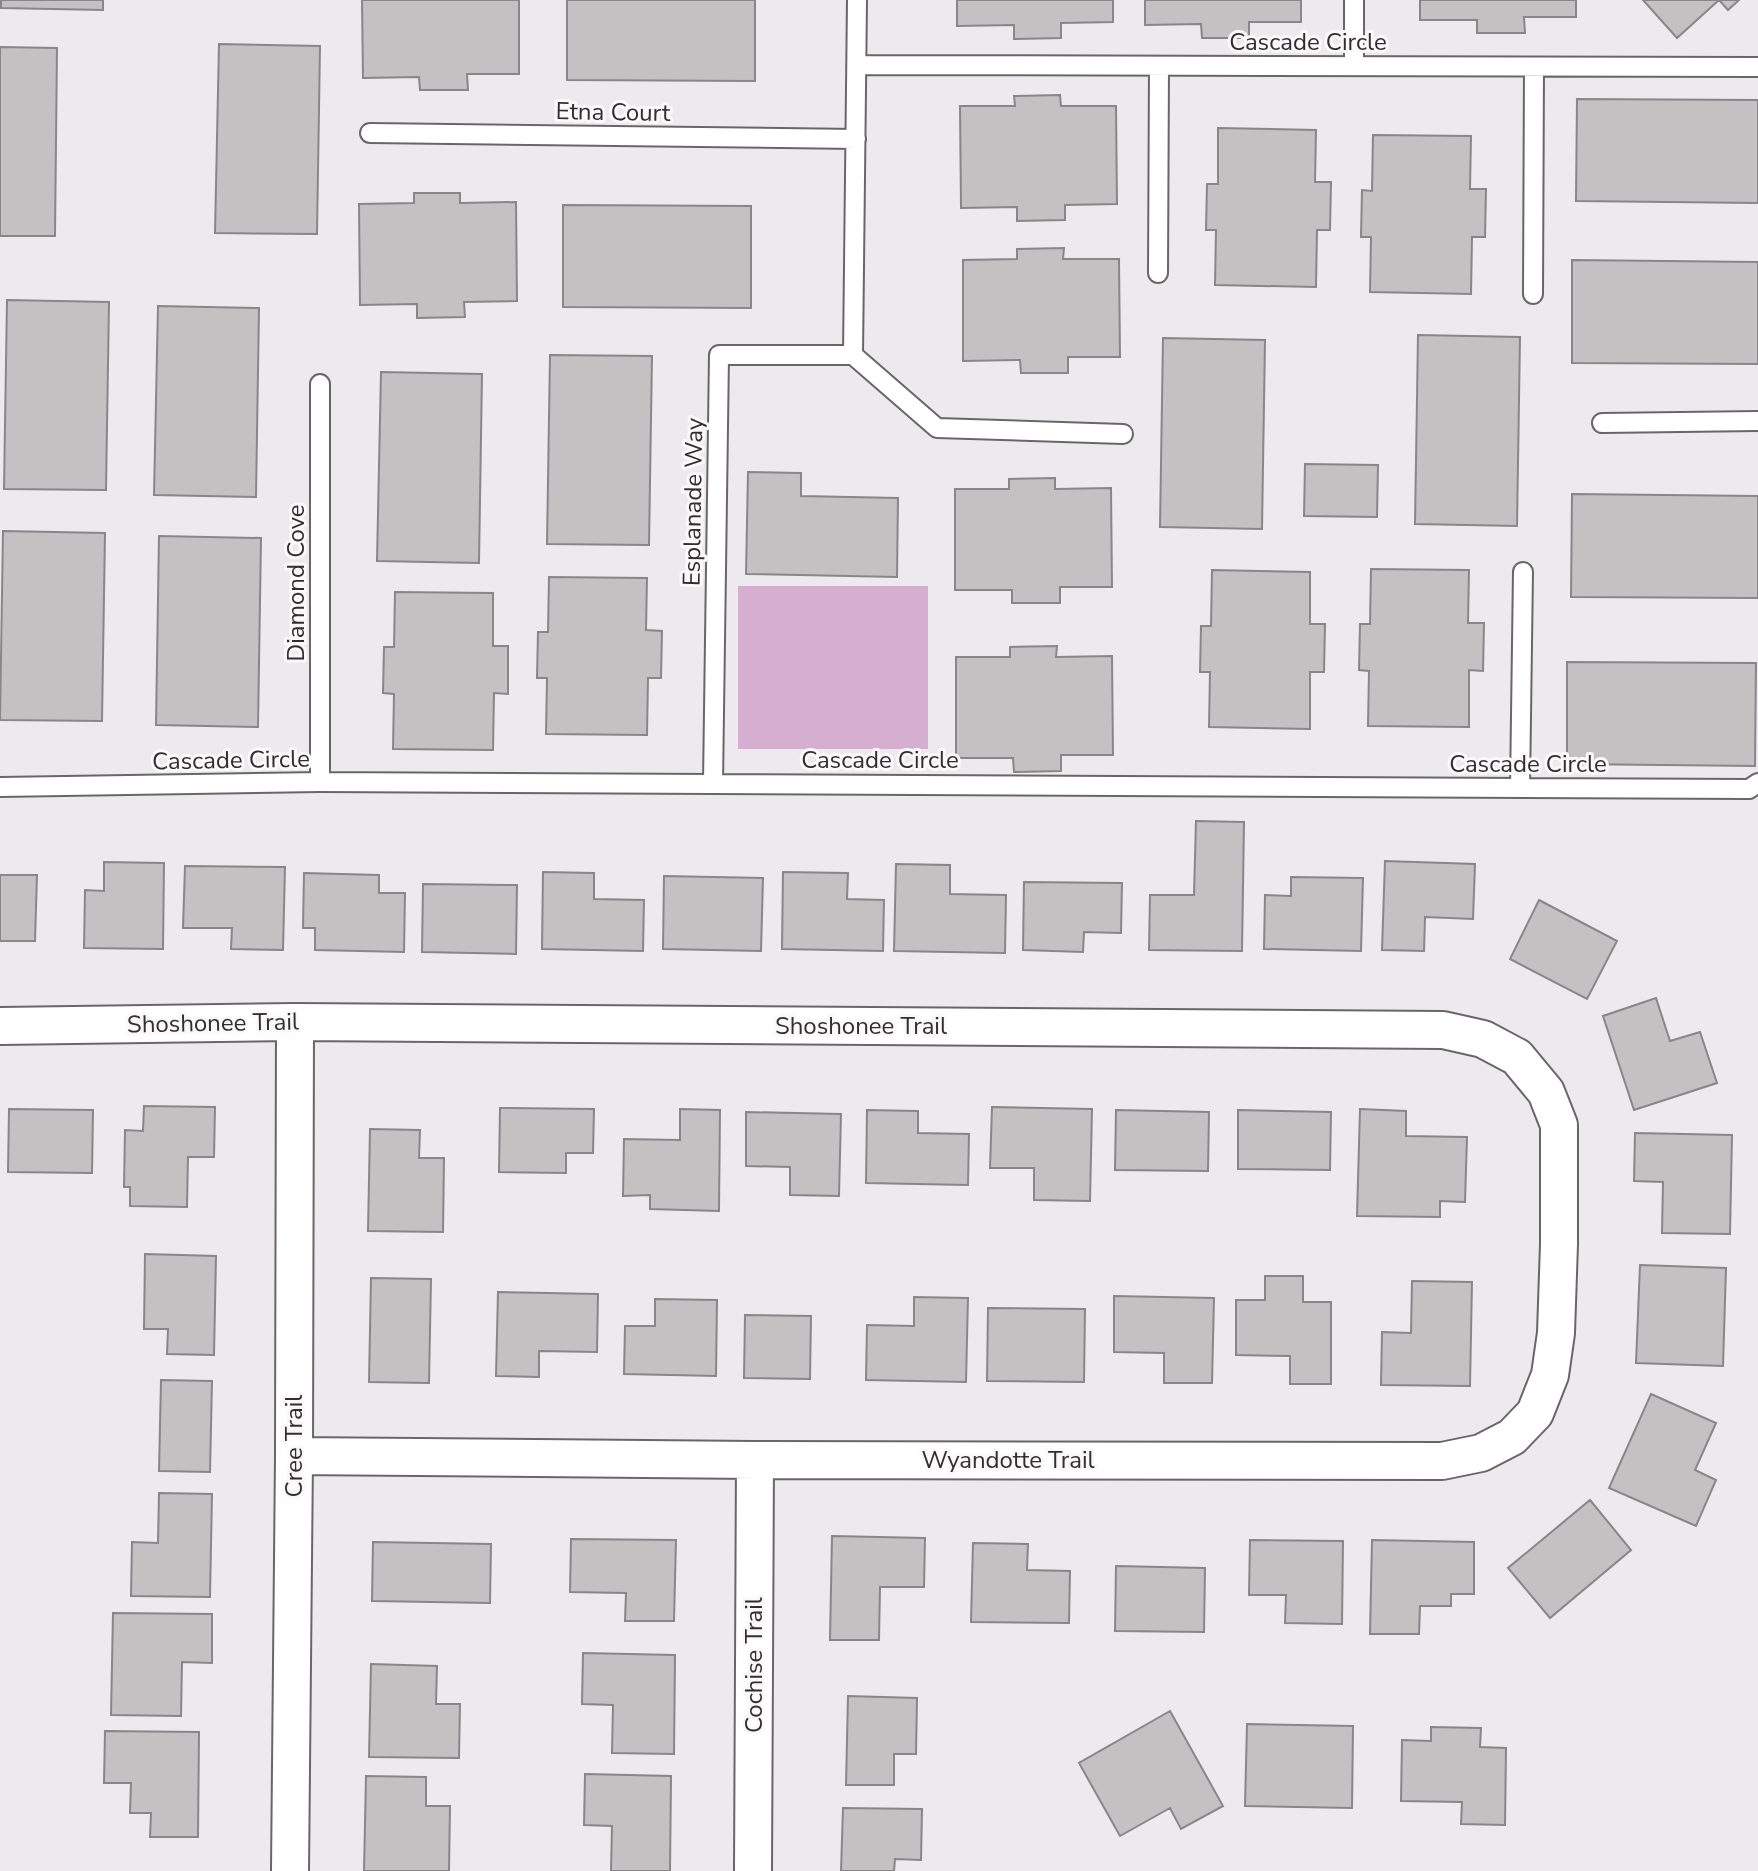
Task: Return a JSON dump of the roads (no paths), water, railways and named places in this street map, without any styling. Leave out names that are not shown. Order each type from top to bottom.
[{"type":"street","name":"Shoshonee Trail","points":[[0,1026],[295,1022],[1443,1030],[1483,1039],[1517,1057],[1546,1092],[1559,1125],[1559,1244]]},
{"type":"street","name":"Cree Trail","points":[[290,1871],[295,1022]]},
{"type":"street","name":"Wyandotte Trail","points":[[294,1456],[1442,1461],[1481,1453],[1512,1437],[1535,1413],[1550,1375],[1556,1333],[1559,1244]]},
{"type":"street","name":"Cochise Trail","points":[[753,1871],[755,1460]]},
{"type":"lane","points":[[857,0],[853,355],[937,428],[1123,434]]},
{"type":"lane","points":[[1354,0],[1354,66]]},
{"type":"lane","name":"Cascade Circle","points":[[857,65],[1758,67]]},
{"type":"lane","points":[[1158,273],[1159,66]]},
{"type":"lane","points":[[1533,294],[1534,67]]},
{"type":"lane","name":"Etna Court","points":[[370,133],[856,139]]},
{"type":"lane","name":"Esplanade Way","points":[[713,783],[719,355],[853,355]]},
{"type":"lane","name":"Diamond Cove","points":[[320,384],[320,782]]},
{"type":"lane","points":[[1602,423],[1758,421]]},
{"type":"lane","points":[[1520,788],[1523,572]]},
{"type":"lane","name":"Cascade Circle","points":[[0,787],[320,782],[1749,789],[1758,783]]}]
